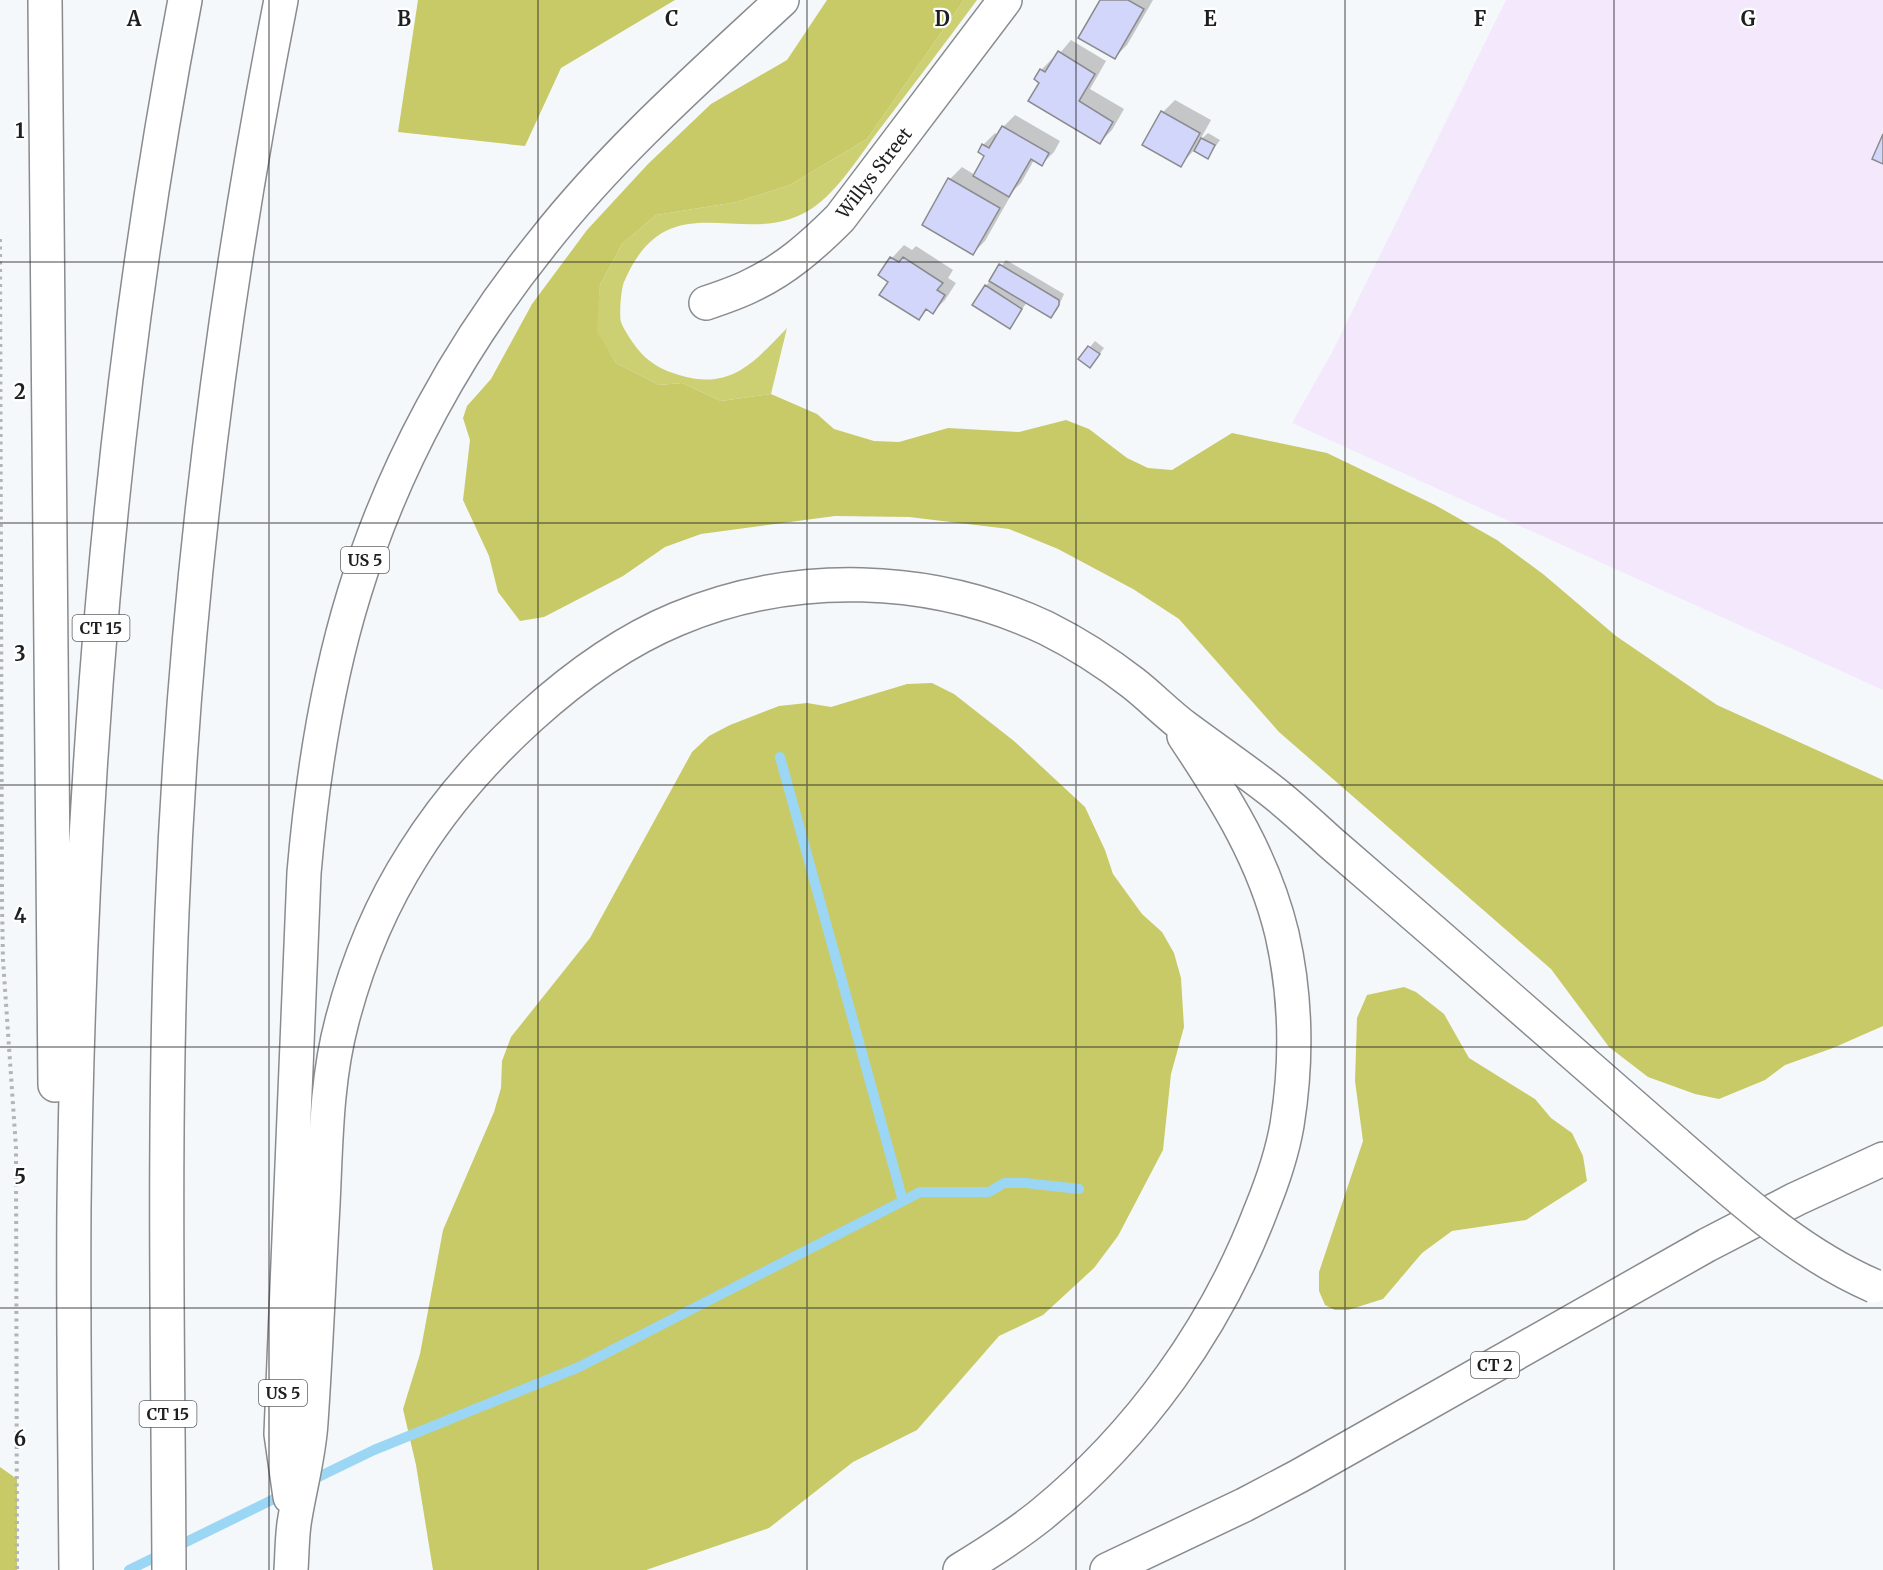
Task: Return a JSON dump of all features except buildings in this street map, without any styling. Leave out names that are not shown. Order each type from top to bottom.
[{"type":"main road","points":[[45,0],[57,1228],[68,1261]]},
{"type":"main road","name":"CT 15","points":[[76,1570],[75,1353],[68,1261],[91,757],[118,449],[140,274],[185,0]]},
{"type":"main road","name":"CT 15","points":[[169,1570],[167,1089],[172,914],[181,751],[193,609],[218,384],[255,138],[281,0]]},
{"type":"main road","name":"US 5","points":[[304,1260],[304,873],[313,789],[326,709],[353,596],[374,537],[412,449],[442,390],[503,294],[543,241],[618,157],[782,0]]},
{"type":"main road","name":"Willys Street","points":[[706,303],[750,286],[786,266],[813,245],[840,218],[1005,0]]},
{"type":"main road","points":[[291,1570],[294,1527],[311,1433],[304,1260],[333,1060],[342,1019],[356,978],[393,890],[414,852],[440,815],[482,766],[551,699],[613,652],[648,632],[679,618],[751,595],[798,587],[843,584],[905,588],[953,595],[987,604],[1052,631],[1102,661],[1124,676],[1172,717],[1273,792],[1778,1230],[1837,1268],[1878,1287]]},
{"type":"main road","points":[[960,1570],[1005,1542],[1063,1496],[1110,1450],[1168,1379],[1197,1340],[1222,1299],[1257,1222],[1281,1152],[1287,1127],[1291,1088],[1293,1022],[1287,962],[1281,933],[1273,902],[1255,854],[1227,801],[1172,717]]},
{"type":"main road","name":"CT 2","points":[[1107,1570],[1224,1515],[1299,1476],[1707,1245],[1796,1199],[1883,1159]]},
{"type":"path","points":[[0,239],[2,887],[3,960],[16,1148],[17,1570]]},
{"type":"shaded area","points":[[418,0],[675,0],[561,68],[525,146],[398,132]]},
{"type":"shaded area","points":[[827,0],[964,0],[867,139],[790,185],[737,202],[656,215],[622,244],[600,285],[597,331],[616,363],[659,385],[682,383],[721,401],[771,394],[817,414],[834,429],[874,441],[899,442],[948,428],[1019,432],[1066,420],[1089,429],[1127,458],[1148,468],[1172,470],[1232,433],[1327,453],[1435,505],[1497,540],[1543,574],[1616,636],[1717,705],[1883,780],[1883,1026],[1833,1048],[1785,1065],[1765,1080],[1719,1099],[1695,1094],[1648,1077],[1609,1047],[1551,969],[1279,732],[1179,619],[1133,589],[1058,549],[1009,529],[909,517],[835,516],[701,534],[665,547],[623,576],[544,617],[520,621],[498,592],[489,556],[463,500],[470,440],[463,418],[467,406],[491,379],[532,304],[587,230],[648,164],[711,104],[787,60]]},
{"type":"shaded area","points":[[1506,0],[1883,0],[1883,690],[1292,423],[1331,354]]},
{"type":"shaded area","points":[[932,683],[954,694],[1014,741],[1085,807],[1105,850],[1113,874],[1142,914],[1162,932],[1174,953],[1181,978],[1184,1027],[1171,1074],[1163,1150],[1118,1236],[1094,1268],[1043,1315],[999,1336],[917,1430],[853,1462],[769,1528],[646,1570],[433,1570],[416,1465],[403,1409],[420,1354],[443,1230],[494,1112],[501,1088],[502,1061],[511,1037],[590,938],[692,752],[709,736],[730,725],[779,706],[807,703],[831,707],[907,684]]},
{"type":"shaded area","points":[[1404,987],[1416,992],[1444,1014],[1469,1058],[1535,1099],[1551,1118],[1572,1133],[1583,1156],[1587,1181],[1526,1220],[1452,1231],[1422,1253],[1383,1299],[1348,1310],[1335,1310],[1325,1305],[1319,1291],[1319,1272],[1363,1141],[1355,1081],[1357,1018],[1367,995]]},
{"type":"shaded area","points":[[0,1467],[17,1479],[17,1570],[0,1570]]},
{"type":"green space","points":[[964,0],[977,0],[850,169],[818,204],[792,218],[765,224],[688,224],[664,232],[643,250],[624,282],[620,319],[627,334],[649,361],[679,375],[697,379],[727,376],[752,362],[787,328],[771,394],[721,401],[682,383],[659,385],[616,363],[596,331],[600,285],[622,244],[656,215],[737,202],[790,185],[867,139]]},
{"type":"waterway","points":[[308,1482],[374,1450],[579,1367],[903,1201],[780,757]]},
{"type":"waterway","points":[[903,1201],[920,1192],[989,1192],[1004,1183],[1079,1189]]},
{"type":"waterway","points":[[129,1570],[286,1493]]}]
